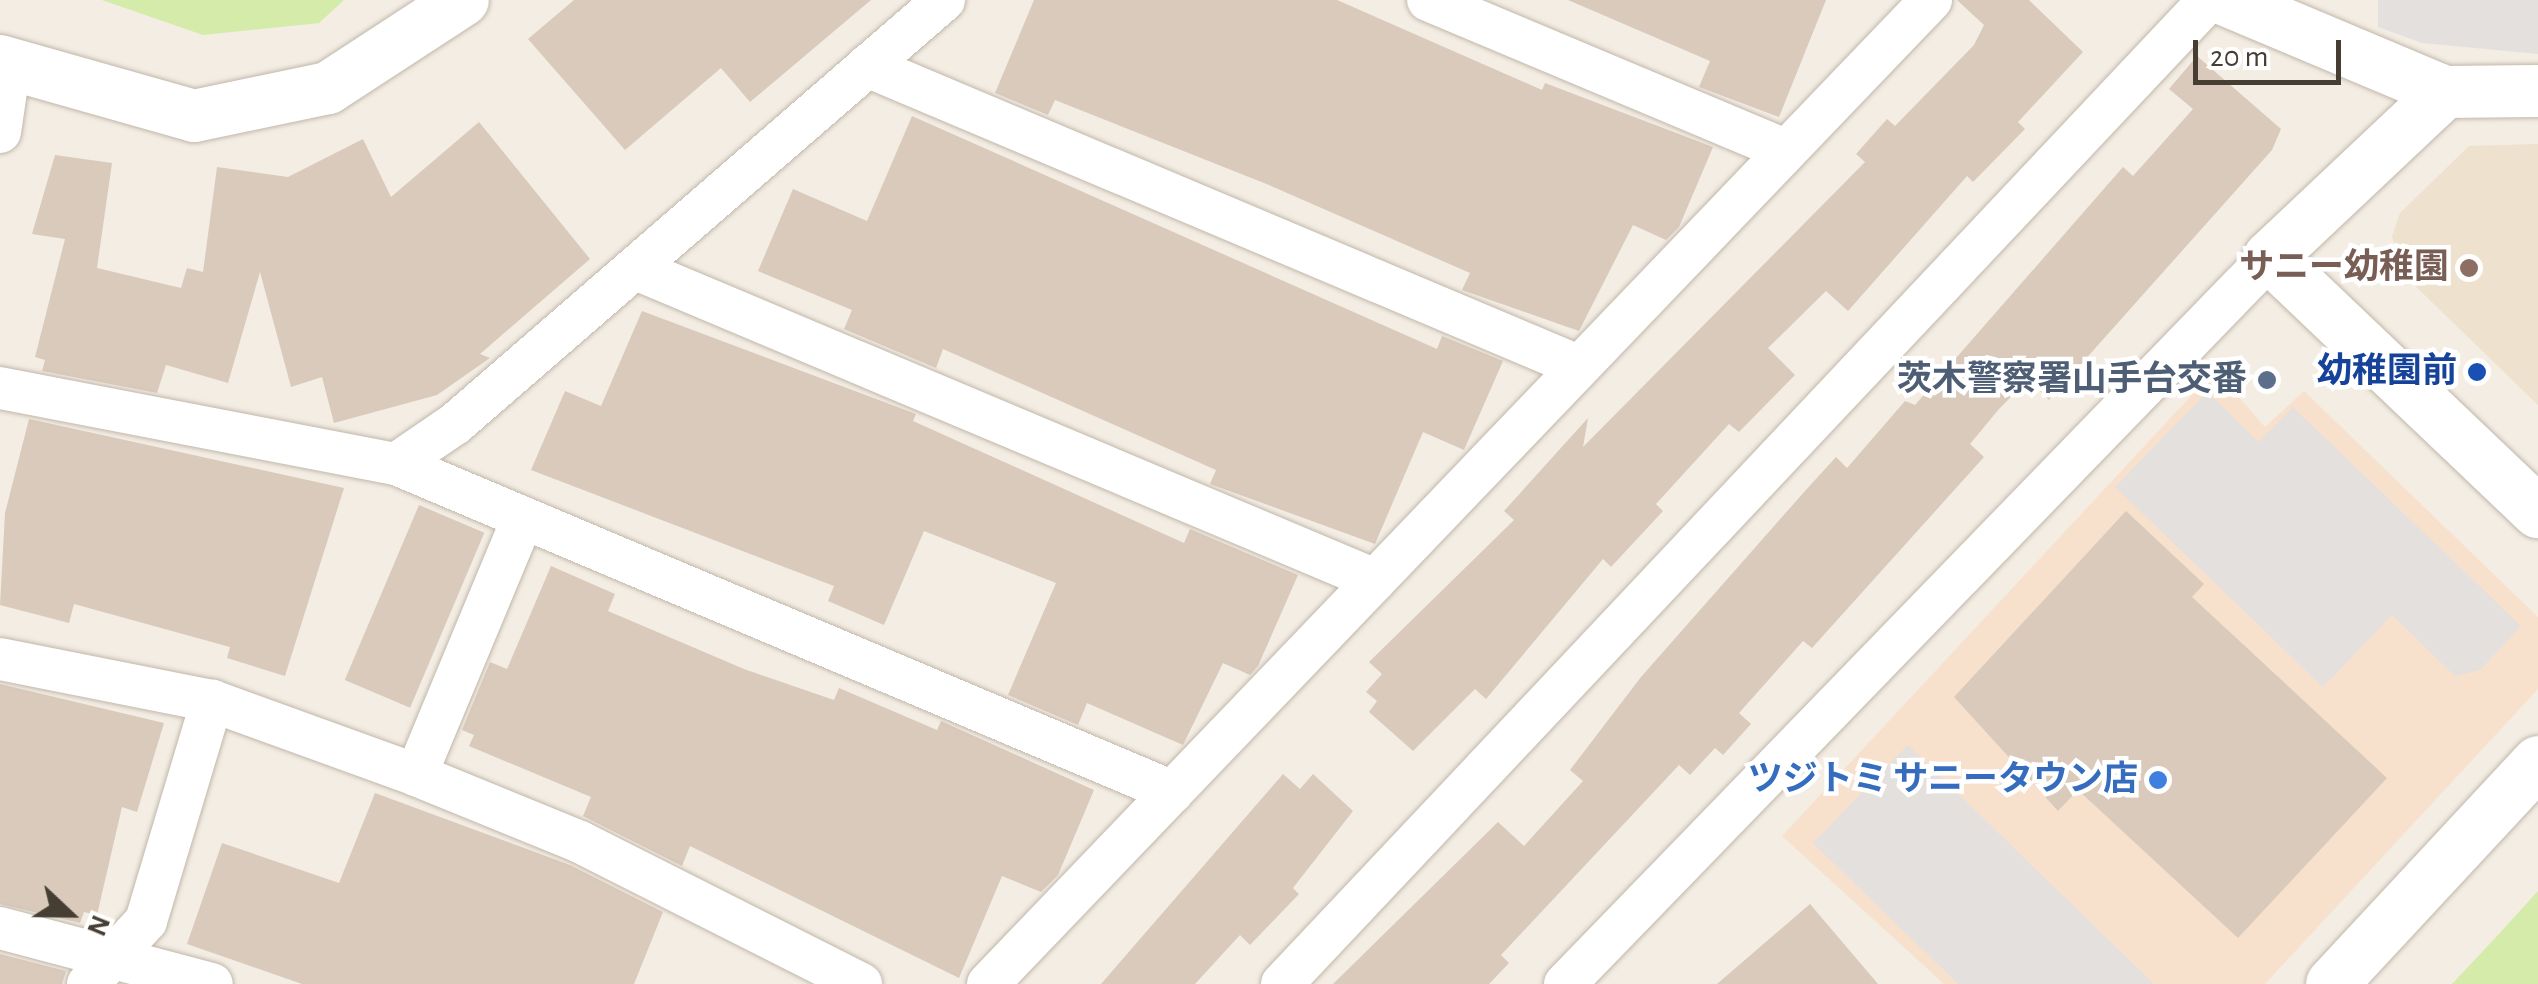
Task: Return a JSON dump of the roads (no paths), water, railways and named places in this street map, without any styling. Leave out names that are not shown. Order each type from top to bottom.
[{"type":"street","points":[[0,132],[5,62],[194,116],[328,88],[463,0]]},
{"type":"street","points":[[396,464],[636,269],[944,0]]},
{"type":"street","points":[[1428,0],[1784,150]]},
{"type":"street","points":[[988,984],[1931,0]]},
{"type":"street","points":[[1282,984],[2209,0]]},
{"type":"street","points":[[2226,0],[2444,92],[2538,91]]},
{"type":"street","points":[[866,66],[1578,366]]},
{"type":"street","points":[[1565,984],[2270,257],[2444,92]]},
{"type":"street","points":[[2270,257],[2538,512]]},
{"type":"street","points":[[636,269],[1374,580]]},
{"type":"street","points":[[0,388],[396,464],[1173,792]]},
{"type":"street","points":[[416,775],[523,518]]},
{"type":"street","points":[[0,659],[212,701],[416,775],[580,842],[860,984]]},
{"type":"street","points":[[88,984],[146,921],[212,701]]},
{"type":"street","points":[[2332,984],[2538,762]]},
{"type":"street","points":[[0,928],[117,952],[212,984]]},
{"type":"place","name":"サニー幼稚園","points":[[2469,268]]},
{"type":"place","name":"幼稚園前","points":[[2477,372]]},
{"type":"place","name":"茨木警察署山手台交番","points":[[2267,380]]},
{"type":"place","name":"ツジトミ サニータウン店","points":[[2158,780]]}]
